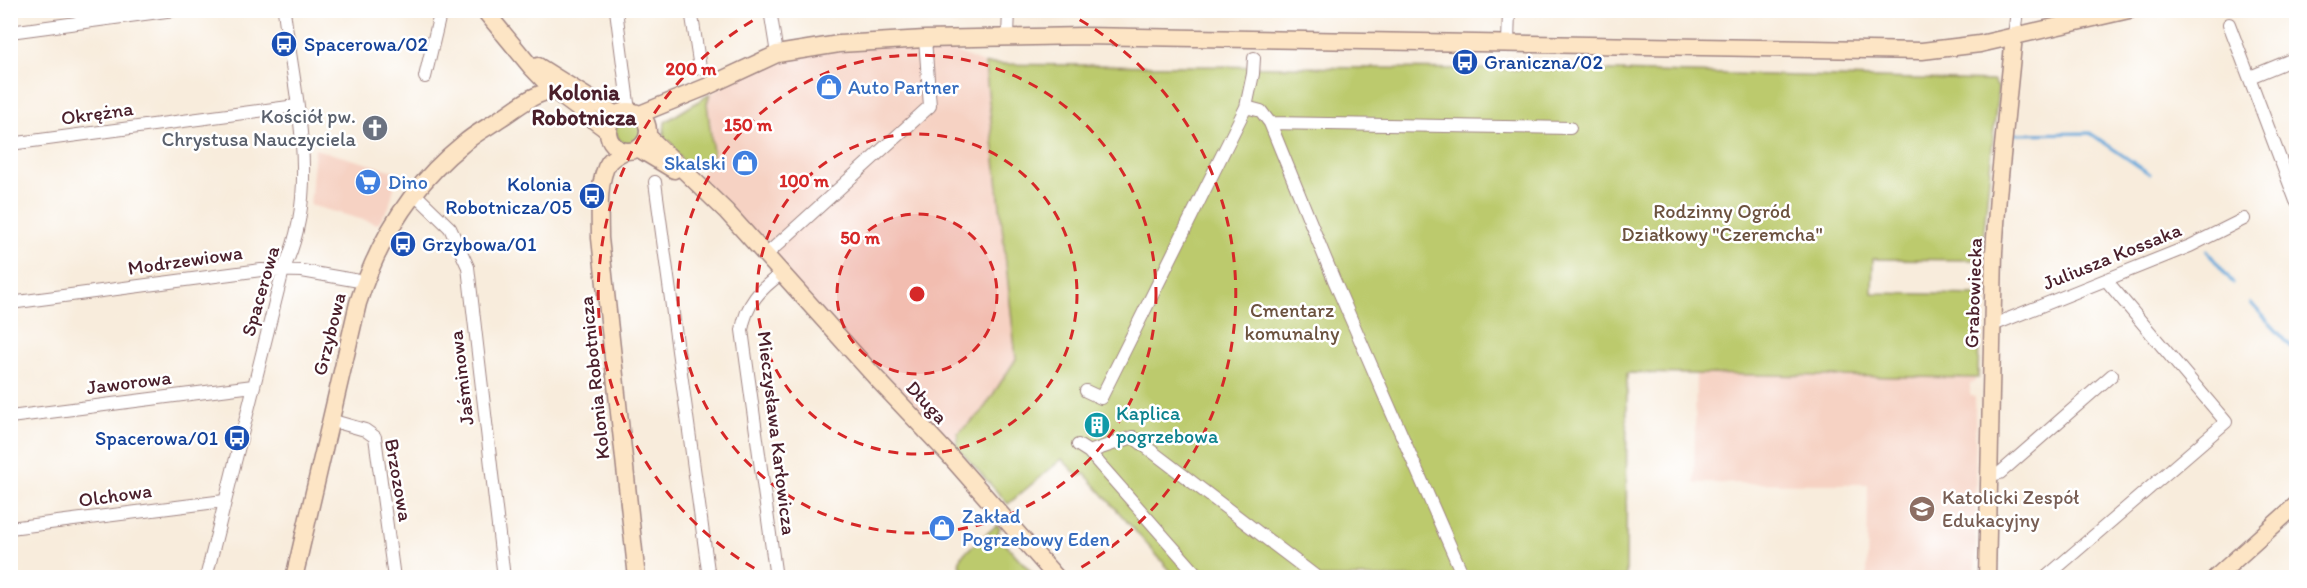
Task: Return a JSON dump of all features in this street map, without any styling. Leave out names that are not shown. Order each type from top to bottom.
[{"type":"main road","name":"Długa","points":[[484,10],[535,71],[567,94],[635,129],[711,195],[948,454],[1057,578]]},
{"type":"main road","points":[[604,174],[608,163],[635,129],[691,94],[777,54],[839,44],[1008,36],[1922,51],[2014,36],[2129,10]]},
{"type":"main road","name":"Grabowiecka","points":[[1987,578],[1998,196],[2014,36]]},
{"type":"main road","name":"Długa","points":[[519,53],[567,94],[610,136],[616,147],[635,129]]},
{"type":"main road","points":[[531,99],[536,86],[535,71]]},
{"type":"main road","name":"Grzybowa","points":[[294,578],[330,420],[365,282],[391,226],[414,193],[435,169],[474,135],[531,99],[567,94]]},
{"type":"main road","name":"Grzybowa","points":[[474,135],[567,94]]},
{"type":"main road","name":"Kolonia Robotnicza","points":[[635,129],[610,122],[610,136],[602,162],[604,174],[600,197],[600,238],[637,578]]},
{"type":"main road","points":[[2215,578],[2296,505]]},
{"type":"street","points":[[10,32],[174,10]]},
{"type":"street","name":"Spacerowa","points":[[206,578],[283,270],[292,252],[304,188],[302,144],[284,10]]},
{"type":"street","points":[[425,77],[441,10]]},
{"type":"street","points":[[616,10],[635,129]]},
{"type":"street","points":[[691,10],[700,68]]},
{"type":"street","points":[[770,10],[777,54]]},
{"type":"street","points":[[1008,36],[1009,10]]},
{"type":"street","points":[[1508,44],[1509,10]]},
{"type":"street","name":"Grabowiecka","points":[[2014,36],[2017,10]]},
{"type":"street","points":[[2229,24],[2292,176],[2296,201]]},
{"type":"street","points":[[766,255],[930,106],[925,39]]},
{"type":"street","points":[[1086,391],[1101,398],[1246,107],[1254,58]]},
{"type":"street","points":[[2250,77],[2296,58]]},
{"type":"street","name":"Okrężna","points":[[10,144],[296,106]]},
{"type":"street","points":[[1246,107],[1261,111],[1270,123],[1334,280],[1464,578]]},
{"type":"street","points":[[1270,123],[1570,128]]},
{"type":"street","points":[[655,182],[709,578]]},
{"type":"street","name":"Jaśminowa","points":[[414,193],[450,228],[468,267],[504,578]]},
{"type":"street","name":"Juliusza Kossaka","points":[[1993,325],[2190,246],[2244,219]]},
{"type":"street","name":"Modrzewiowa","points":[[10,303],[261,270],[302,271],[365,282]]},
{"type":"street","name":"Mieczysława Karłowicza","points":[[776,578],[742,330],[745,314],[752,300],[782,273]]},
{"type":"street","points":[[2045,578],[2226,422],[2106,280]]},
{"type":"street","points":[[1990,475],[2000,473],[2112,375]]},
{"type":"street","name":"Jaworowa","points":[[10,417],[253,386]]},
{"type":"street","name":"Brzozowa","points":[[330,420],[365,430],[375,437],[394,578]]},
{"type":"street","points":[[1089,452],[1133,437],[1318,578]]},
{"type":"street","points":[[1078,445],[1089,452],[1200,578]]},
{"type":"street","name":"Olchowa","points":[[10,528],[224,501]]},
{"type":"shaded area","points":[[925,39],[985,64],[1016,359],[981,413],[958,433],[948,454],[695,183],[707,167],[713,153],[707,103],[710,94],[777,54]]},
{"type":"shaded area","points":[[315,149],[398,172],[389,207],[378,224],[310,205]]},
{"type":"shaded area","points":[[1696,373],[1975,378],[1975,382],[1970,384],[1970,394],[1975,397],[1976,577],[1867,577],[1868,484],[1694,483]]},
{"type":"green space","name":"Cmentarz komunalny","points":[[985,64],[1575,70],[1993,81],[1998,87],[1981,260],[1873,259],[1872,293],[1980,295],[1978,378],[1627,373],[1626,577],[1176,577],[1085,474],[1078,476],[1062,459],[1008,504],[956,446],[958,433],[981,413],[1016,359]]},
{"type":"green space","points":[[710,94],[707,103],[713,153],[707,167],[702,163],[687,164],[663,143],[665,122]]},
{"type":"green space","points":[[629,118],[638,122],[642,131],[638,140],[629,144],[620,140],[616,131],[620,122]]},
{"type":"green space","points":[[997,525],[1000,528],[998,532],[1001,539],[1036,577],[971,577],[959,565],[961,556]]},
{"type":"waterway","points":[[2012,134],[2090,133],[2150,174]]},
{"type":"waterway","points":[[2207,251],[2233,283]]},
{"type":"waterway","points":[[2251,303],[2296,352]]},
{"type":"place","name":"Spacerowa/02","points":[[284,44]]},
{"type":"place","name":"Graniczna/02","points":[[1465,62]]},
{"type":"place","name":"Auto Partner","points":[[829,87]]},
{"type":"place","name":"Kościół pw. Chrystusa Nauczyciela","points":[[375,128]]},
{"type":"place","name":"Skalski","points":[[745,163]]},
{"type":"place","name":"Dino","points":[[368,182]]},
{"type":"place","name":"Kolonia Robotnicza/05","points":[[592,196]]},
{"type":"place","name":"Grzybowa/01","points":[[403,244]]},
{"type":"place","name":"Kaplica pogrzebowa","points":[[1097,425]]},
{"type":"place","name":"Spacerowa/01","points":[[237,438]]},
{"type":"place","name":"Katolicki Zespół Edukacyjny","points":[[1922,509]]},
{"type":"place","name":"Zakład Pogrzebowy Eden","points":[[942,528]]},
{"type":"district","name":"Kolonia Robotnicza","points":[[584,104]]},
{"type":"park label","name":"Rodzinny Ogród Działkowy \"Czeremcha\"","points":[[1722,222]]}]
